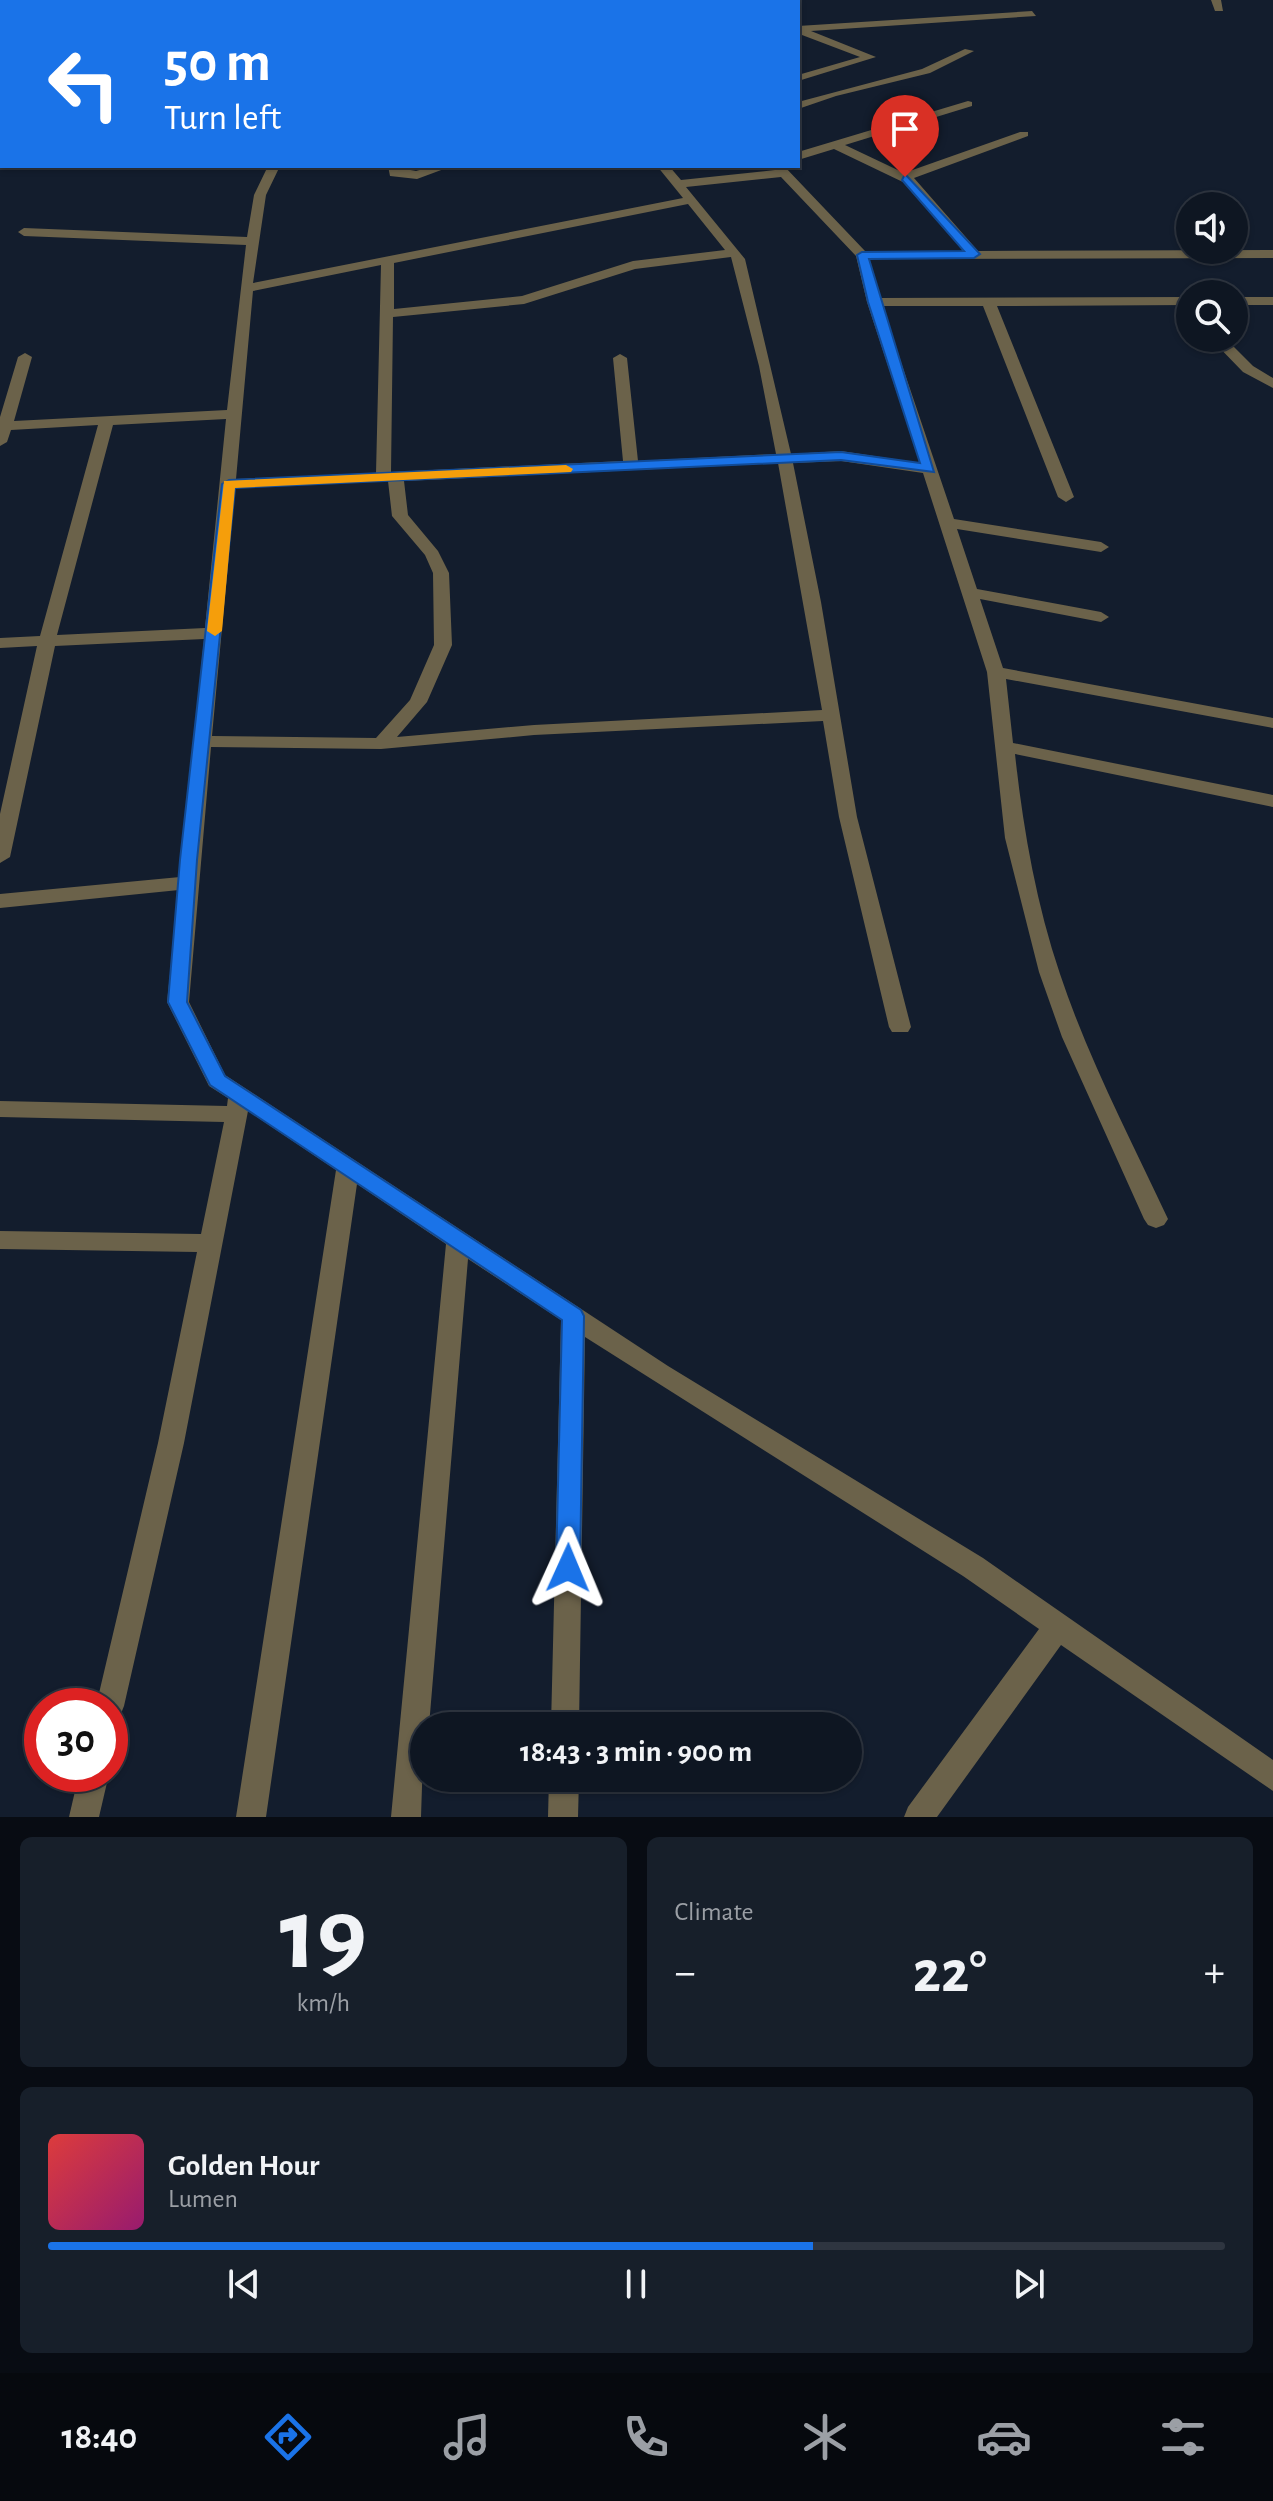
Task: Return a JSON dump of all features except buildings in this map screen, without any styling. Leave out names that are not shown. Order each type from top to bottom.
[{"type":"street","points":[[800,30],[1032,14]]},
{"type":"street","points":[[800,31],[871,57],[800,76]]},
{"type":"street","points":[[800,105],[839,92],[926,71],[969,51]]},
{"type":"street","points":[[800,76],[839,92]]},
{"type":"street","points":[[800,155],[968,104]]},
{"type":"street","points":[[905,177],[1024,134]]},
{"type":"street","points":[[835,145],[905,177],[974,254]]},
{"type":"street","points":[[273,168],[260,195],[246,288],[178,1002],[217,1080],[238,1105],[348,1167],[573,1316],[973,1567],[1273,1777]]},
{"type":"street","points":[[394,168],[397,175],[410,176],[439,168]]},
{"type":"street","points":[[665,168],[736,253],[766,366],[848,817],[900,1027]]},
{"type":"street","points":[[679,184],[780,169],[862,255],[874,302],[996,672],[1002,746],[1015,838],[1049,972],[1073,1037],[1156,1219]]},
{"type":"street","points":[[246,288],[692,200]]},
{"type":"street","points":[[24,232],[253,241]]},
{"type":"street","points":[[387,314],[524,300],[633,265],[736,253]]},
{"type":"street","points":[[862,255],[1273,254]]},
{"type":"street","points":[[381,744],[418,702],[443,645],[441,573],[425,545],[400,516],[389,477],[388,261]]},
{"type":"street","points":[[988,301],[1066,497]]},
{"type":"street","points":[[1248,301],[1273,301]]},
{"type":"street","points":[[874,302],[1176,304]]},
{"type":"street","points":[[1231,352],[1248,369],[1273,384]]},
{"type":"street","points":[[0,442],[2,426],[25,357]]},
{"type":"street","points":[[620,358],[631,467]]},
{"type":"street","points":[[2,426],[235,414]]},
{"type":"street","points":[[0,857],[47,642],[107,420]]},
{"type":"street","points":[[229,484],[857,456],[929,469]]},
{"type":"street","points":[[946,523],[1101,547]]},
{"type":"street","points":[[968,592],[1101,617]]},
{"type":"street","points":[[0,643],[214,633]]},
{"type":"street","points":[[996,672],[1273,723]]},
{"type":"street","points":[[202,741],[381,744],[534,730],[831,715]]},
{"type":"street","points":[[1002,746],[1273,801]]},
{"type":"street","points":[[0,901],[187,883]]},
{"type":"street","points":[[0,1109],[238,1105]]},
{"type":"street","points":[[114,1688],[171,1443],[238,1105]]},
{"type":"street","points":[[251,1817],[348,1167]]},
{"type":"street","points":[[0,1240],[210,1243]]},
{"type":"street","points":[[406,1817],[458,1240]]},
{"type":"street","points":[[565,1712],[573,1316]]},
{"type":"street","points":[[919,1817],[1058,1626]]},
{"type":"street","points":[[84,1817],[90,1792]]},
{"type":"street","points":[[563,1817],[564,1792]]},
{"type":"slow traffic","points":[[215,631],[229,484],[566,469]]},
{"type":"route","points":[[568,1568],[573,1316],[217,1080],[178,1002],[189,860],[229,484],[841,456],[869,457],[929,469],[874,302],[862,255],[974,254],[905,177]]}]
